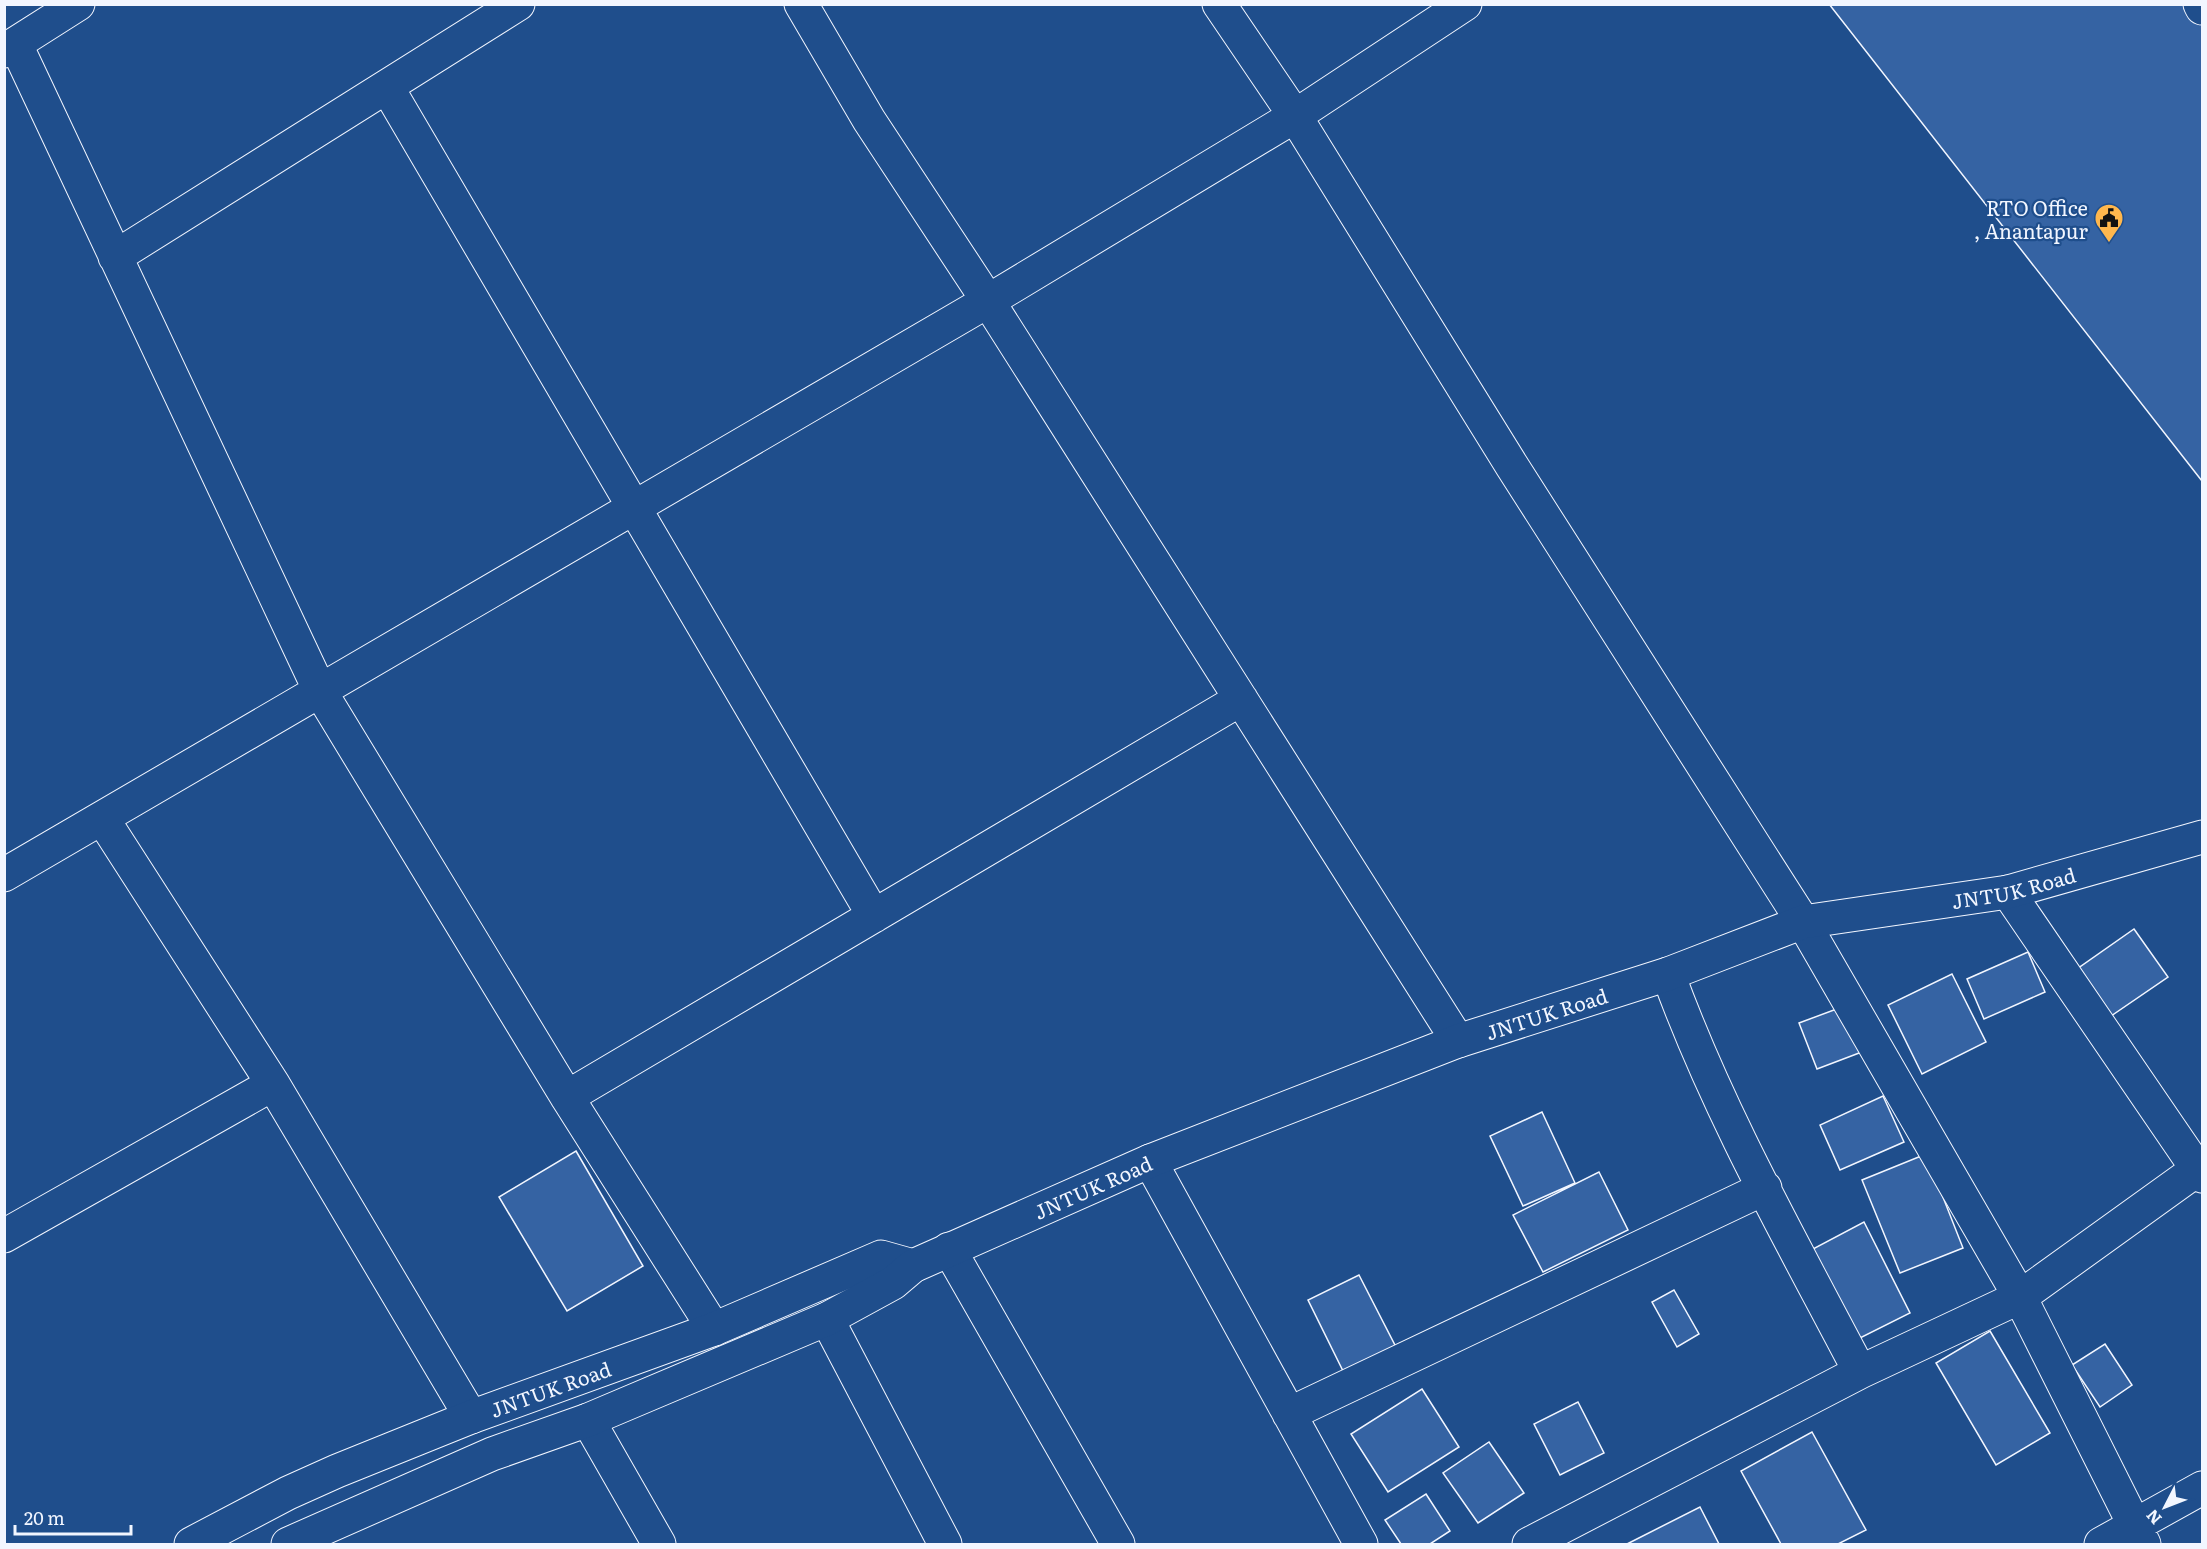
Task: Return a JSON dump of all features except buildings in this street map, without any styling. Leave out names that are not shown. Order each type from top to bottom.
[{"type":"street","points":[[78,4],[10,48],[115,256],[320,691],[567,1097],[714,1329]]},
{"type":"street","points":[[115,256],[518,4]]},
{"type":"street","points":[[801,4],[869,120],[988,301],[1458,1041]]},
{"type":"street","points":[[1219,4],[1295,116],[1519,476],[1803,922],[2020,1297],[2138,1535]]},
{"type":"street","points":[[4,875],[988,301],[1295,116],[1465,4]]},
{"type":"street","points":[[387,87],[874,916]]},
{"type":"street","points":[[567,1097],[1241,699]]},
{"type":"street","points":[[102,818],[273,1084],[471,1417]]},
{"type":"street","name":"JNTUK Road","points":[[288,1545],[336,1534],[492,1454],[588,1420],[827,1319],[893,1283],[913,1266],[1150,1161],[1458,1041],[1668,974],[1803,922],[2008,892],[2202,837]]},
{"type":"street","points":[[1529,1545],[1860,1372],[2020,1297],[2200,1172],[2008,892]]},
{"type":"street","points":[[1668,974],[1693,1042],[1860,1372]]},
{"type":"street","points":[[4,1236],[273,1084]]},
{"type":"street","points":[[1150,1161],[1361,1545]]},
{"type":"street","points":[[1289,1414],[1765,1188]]},
{"type":"street","points":[[950,1249],[1118,1545]]},
{"type":"street","name":"JNTUK Road","points":[[191,1545],[288,1493],[471,1417],[714,1329],[881,1257],[913,1266]]},
{"type":"street","points":[[827,1319],[945,1545]]},
{"type":"street","points":[[588,1420],[658,1545]]},
{"type":"street","points":[[2101,1545],[2138,1535],[2202,1488]]},
{"type":"place","name":"RTO Office , Anantapur","points":[[2109,244]]}]
